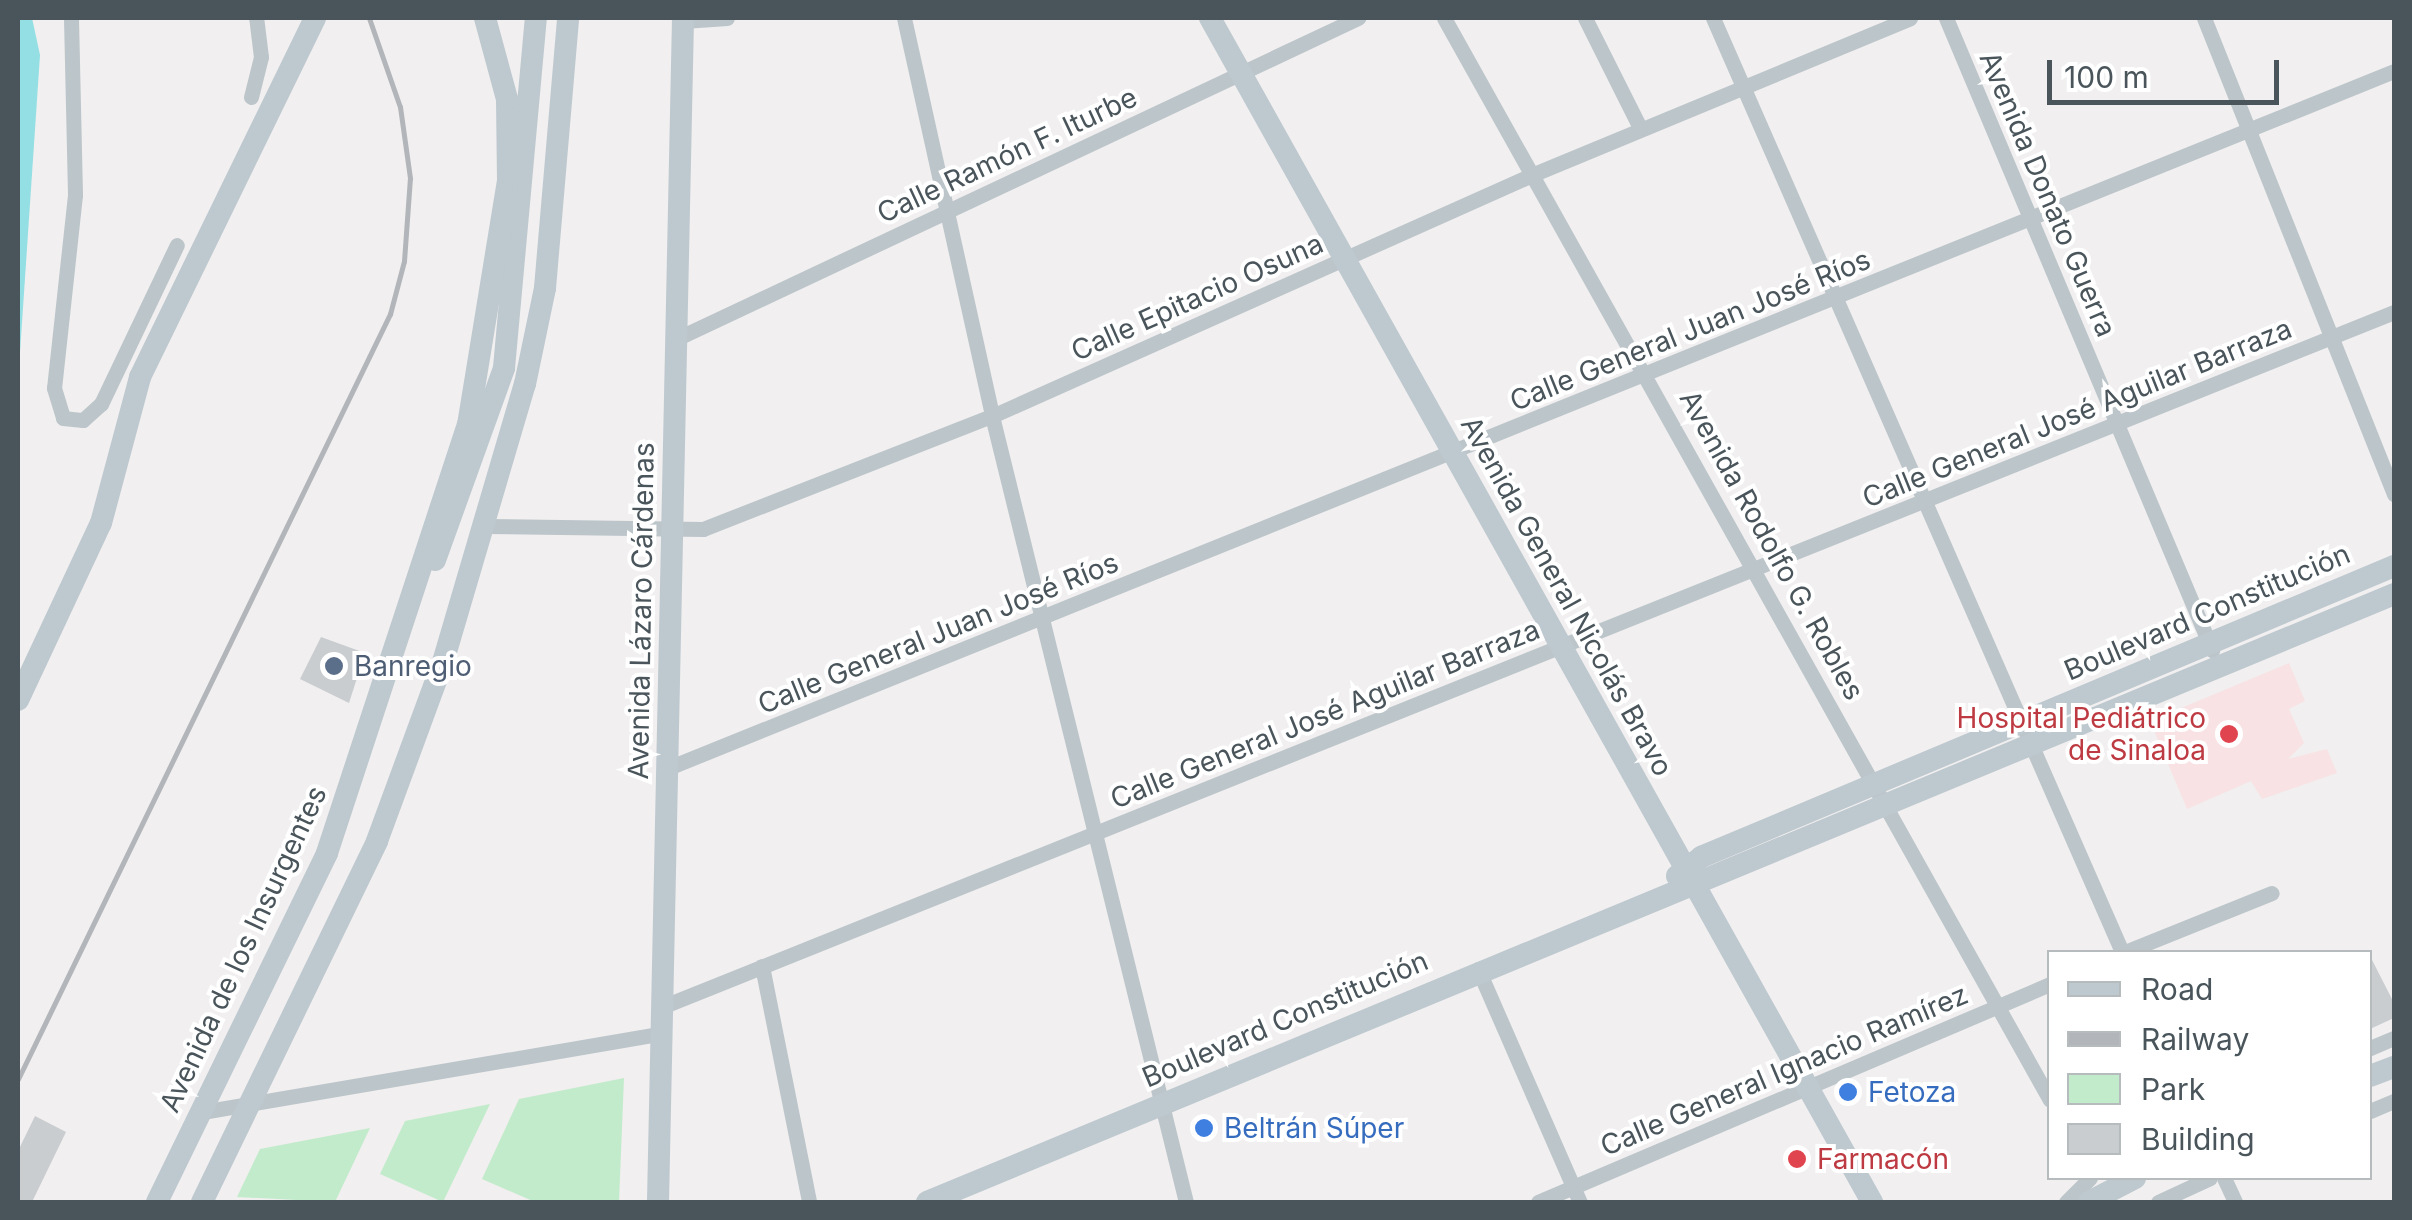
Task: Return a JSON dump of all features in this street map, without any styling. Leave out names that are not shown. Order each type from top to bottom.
[{"type":"main road","points":[[18,700],[100,523],[129,402],[314,18]]},
{"type":"main road","name":"Avenida de los Insurgentes","points":[[157,1202],[327,852],[468,426],[489,319],[509,134],[485,18]]},
{"type":"main road","points":[[400,639],[457,509],[504,368],[525,201],[536,18]]},
{"type":"main road","points":[[202,1202],[413,758],[485,526],[545,288],[568,18]]},
{"type":"main road","name":"Avenida General Nicolás Bravo","points":[[1210,18],[1694,889],[1811,1085],[1872,1202]]},
{"type":"main road","name":"Avenida Lázaro Cárdenas","points":[[658,1202],[678,338],[680,19]]},
{"type":"main road","name":"Boulevard Constitución","points":[[1684,866],[2394,566]]},
{"type":"main road","name":"Boulevard Constitución","points":[[927,1202],[1667,891],[1694,889],[2394,594]]},
{"type":"main road","points":[[1667,891],[1684,866]]},
{"type":"main road","points":[[2089,1202],[2130,1180]]},
{"type":"street","points":[[70,18],[75,195],[54,388],[57,409],[72,421],[102,404],[176,245]]},
{"type":"street","points":[[251,97],[261,57],[256,18]]},
{"type":"street","points":[[680,19],[728,18]]},
{"type":"street","points":[[904,18],[992,416],[1186,1202]]},
{"type":"street","name":"Calle Ramón F. Iturbe","points":[[678,338],[1358,18]]},
{"type":"street","name":"Avenida Rodolfo G. Robles","points":[[1444,18],[1758,568],[1873,784],[2047,1095]]},
{"type":"street","points":[[1586,18],[1640,128]]},
{"type":"street","points":[[1713,18],[1831,300],[2029,748],[2123,950]]},
{"type":"street","name":"Calle Epitacio Osuna","points":[[485,526],[703,529],[992,416],[1640,128],[1910,18]]},
{"type":"street","name":"Avenida Donato Guerra","points":[[1946,18],[2220,667]]},
{"type":"street","points":[[2204,18],[2394,494]]},
{"type":"street","name":"Calle General Juan José Ríos","points":[[668,768],[2394,71]]},
{"type":"street","name":"Calle General José Aguilar Barraza","points":[[664,1006],[2394,312]]},
{"type":"street","points":[[2129,950],[2272,893]]},
{"type":"street","points":[[762,966],[809,1202]]},
{"type":"street","points":[[1478,969],[1577,1195]]},
{"type":"street","name":"Calle General Ignacio Ramírez","points":[[1538,1202],[1577,1195],[1811,1085],[2047,985]]},
{"type":"street","points":[[202,1112],[248,1108],[663,1034]]},
{"type":"street","points":[[2066,1202],[2088,1180]]},
{"type":"street","points":[[2158,1202],[2206,1180]]},
{"type":"shaded area","name":"Hospital Pediátrico de Sinaloa","points":[[2289,663],[2305,701],[2289,709],[2304,743],[2288,759],[2327,749],[2337,773],[2262,799],[2251,781],[2187,809],[2150,721]]},
{"type":"green space","points":[[624,1078],[619,1202],[535,1202],[482,1179],[519,1099]]},
{"type":"green space","points":[[490,1104],[443,1202],[380,1174],[405,1121]]},
{"type":"green space","points":[[370,1128],[335,1202],[237,1197],[260,1149]]},
{"type":"water","points":[[18,18],[32,18],[40,55],[18,382]]},
{"type":"building","name":"Banregio","points":[[321,637],[365,653],[349,703],[300,679]]},
{"type":"building","points":[[2372,960],[2394,1003],[2394,1018],[2372,1028]]},
{"type":"building","points":[[35,1116],[66,1132],[32,1202],[18,1202],[18,1151]]},
{"type":"railway","points":[[18,1079],[390,314],[404,261],[410,178],[400,107],[369,18]]},
{"type":"place","name":"Banregio","points":[[334,666]]},
{"type":"place","name":"Hospital Pediátrico de Sinaloa","points":[[2229,734]]},
{"type":"place","name":"Fetoza","points":[[1848,1092]]},
{"type":"place","name":"Beltrán Súper","points":[[1204,1128]]},
{"type":"place","name":"Farmacón","points":[[1797,1159]]}]
